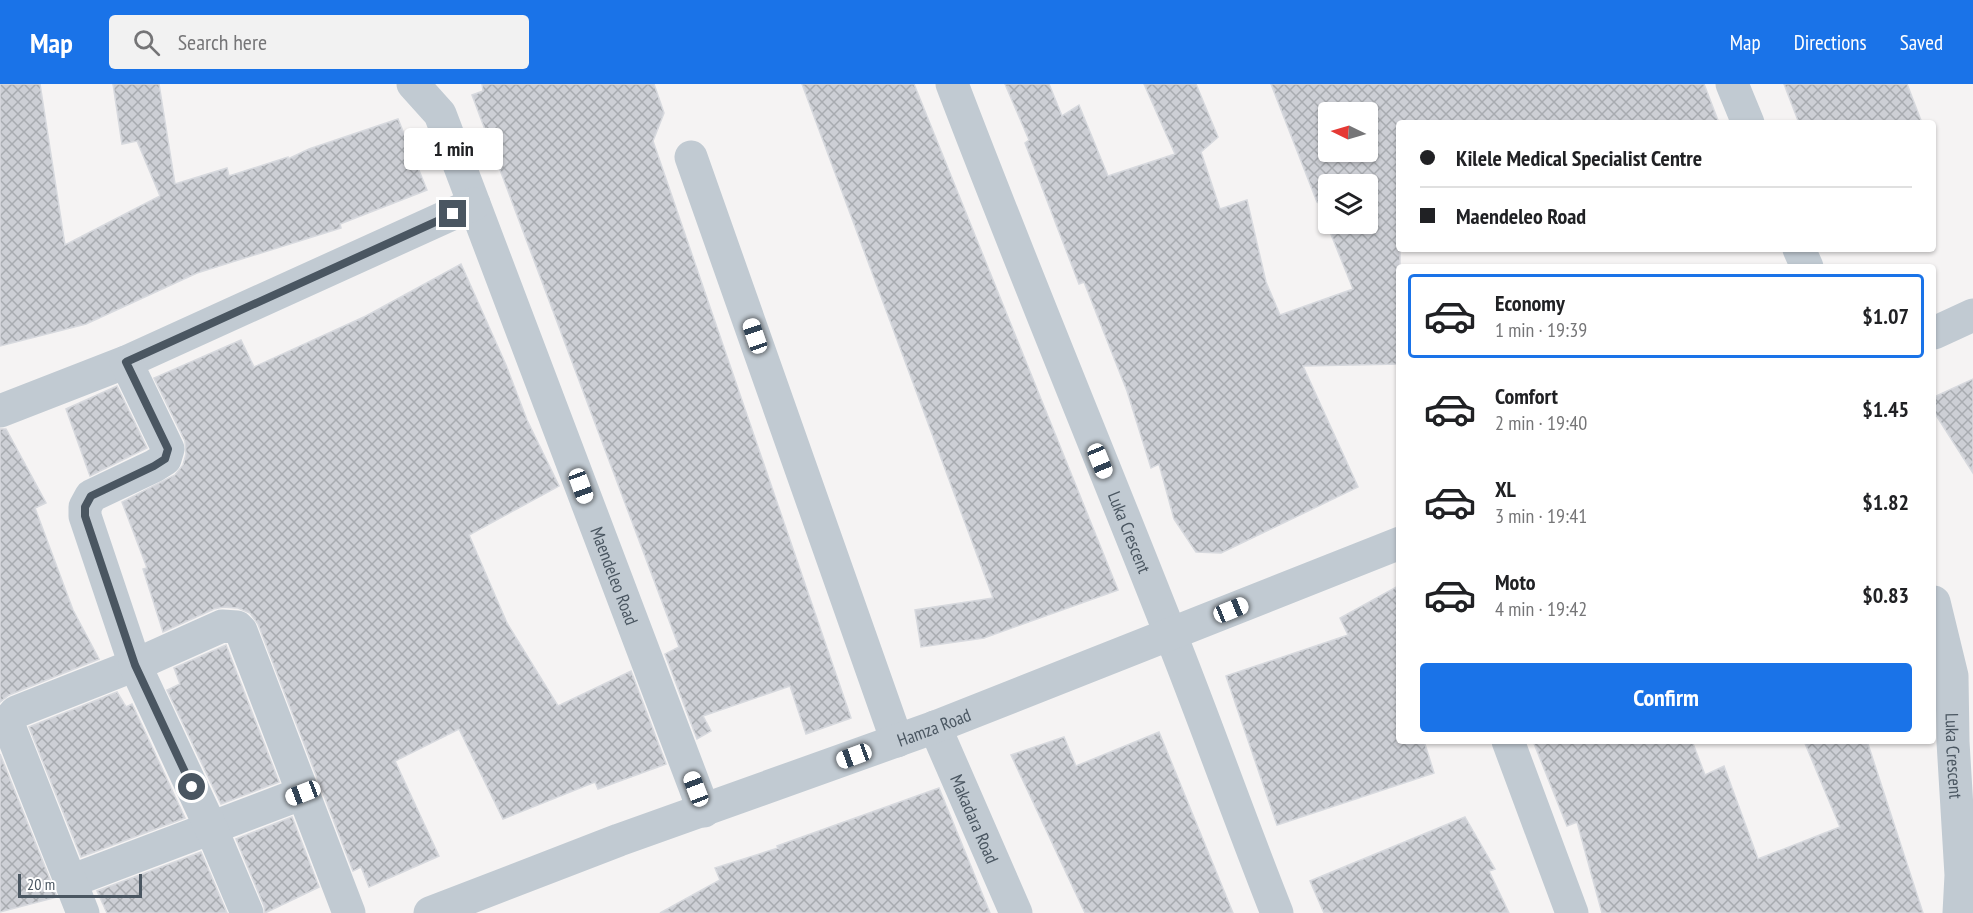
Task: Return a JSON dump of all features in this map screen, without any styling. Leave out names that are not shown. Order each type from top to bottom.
[{"type":"street","name":"Maendeleo Road","points":[[412,84],[440,114],[704,811]]},
{"type":"street","name":"Luka Crescent","points":[[952,84],[1059,359],[1171,634],[1277,913]]},
{"type":"street","points":[[1732,84],[1747,120]]},
{"type":"street","points":[[692,157],[897,741]]},
{"type":"street","points":[[0,411],[126,362],[474,204]]},
{"type":"street","points":[[1936,332],[1973,315]]},
{"type":"street","points":[[126,362],[168,449],[165,459],[154,466],[91,496],[85,507],[85,516],[135,665],[211,828],[247,913]]},
{"type":"street","name":"Hamza Road","points":[[430,913],[470,906],[619,840],[934,727],[1396,545]]},
{"type":"street","name":"Luka Crescent","points":[[1936,610],[1952,675],[1953,741],[1962,875],[1959,913]]},
{"type":"street","points":[[83,913],[10,732],[10,719],[16,712],[135,665],[222,626],[237,627],[241,631],[349,913]]},
{"type":"street","name":"Makadara Road","points":[[934,727],[1016,913]]},
{"type":"street","points":[[1509,744],[1572,913]]},
{"type":"street","points":[[70,881],[303,793]]},
{"type":"building","points":[[0,84],[40,84],[65,245],[160,196],[137,141],[122,144],[113,84],[159,84],[175,184],[227,168],[229,176],[288,157],[288,159],[309,149],[398,119],[427,190],[340,224],[341,228],[197,273],[86,324],[0,346]]},
{"type":"building","points":[[482,84],[654,84],[664,113],[653,141],[851,718],[806,734],[790,686],[703,716],[711,731],[697,739],[665,654],[679,647],[472,95],[483,91]]},
{"type":"building","points":[[802,84],[914,84],[1118,590],[984,638],[921,647],[915,610],[993,598]]},
{"type":"building","points":[[1005,84],[1049,84],[1062,116],[1079,105],[1108,176],[1175,154],[1144,84],[1196,84],[1218,137],[1201,152],[1220,209],[1247,200],[1266,282],[1280,315],[1353,289],[1331,234],[1378,234],[1378,174],[1318,174],[1317,202],[1271,84],[1704,84],[1718,120],[1396,120],[1396,252],[1400,252],[1400,264],[1396,264],[1396,364],[1303,366],[1358,487],[1221,553],[1196,552],[1174,519],[1159,464],[1151,468],[1127,391],[1084,282],[1079,284],[1025,143],[1029,140]]},
{"type":"building","points":[[1784,84],[1907,84],[1921,120],[1798,120]]},
{"type":"building","points":[[461,264],[506,365],[527,420],[559,486],[469,535],[507,623],[558,706],[631,671],[666,764],[598,789],[595,782],[503,819],[459,729],[395,761],[439,856],[369,887],[361,867],[353,871],[258,624],[250,613],[238,608],[223,607],[163,632],[143,569],[147,568],[122,502],[175,475],[183,465],[186,454],[185,441],[154,378],[241,340],[254,367],[366,316]]},
{"type":"building","points":[[1973,379],[1973,473],[1936,415],[1936,396]]},
{"type":"building","points":[[117,386],[147,448],[90,476],[66,409]]},
{"type":"building","points":[[0,429],[6,429],[46,503],[35,508],[73,610],[99,659],[9,695],[0,702]]},
{"type":"building","points":[[1396,587],[1396,744],[1425,744],[1434,773],[1277,825],[1226,676],[1348,635],[1340,618]]},
{"type":"building","points":[[226,645],[279,782],[221,804],[167,690],[180,684],[174,668]]},
{"type":"building","points":[[117,692],[126,707],[132,704],[185,818],[81,857],[29,727]]},
{"type":"building","points":[[1159,732],[1233,913],[1085,913],[1011,755],[1064,737],[1076,766]]},
{"type":"building","points":[[1534,744],[1693,744],[1705,775],[1724,766],[1758,859],[1840,827],[1805,744],[1868,744],[1923,913],[1602,913],[1577,822],[1567,826]]},
{"type":"building","points":[[0,754],[57,897],[0,912]]},
{"type":"building","points":[[939,788],[990,913],[660,913],[720,880],[715,868],[778,848],[777,846]]},
{"type":"building","points":[[292,817],[319,887],[265,913],[236,839]]},
{"type":"building","points":[[1465,817],[1495,869],[1489,871],[1509,913],[1324,913],[1310,881]]},
{"type":"building","points":[[201,852],[227,913],[107,913],[97,891]]},
{"type":"route","points":[[192,787],[135,665],[85,516],[85,507],[91,496],[154,466],[165,459],[168,449],[126,362],[453,214]]}]
